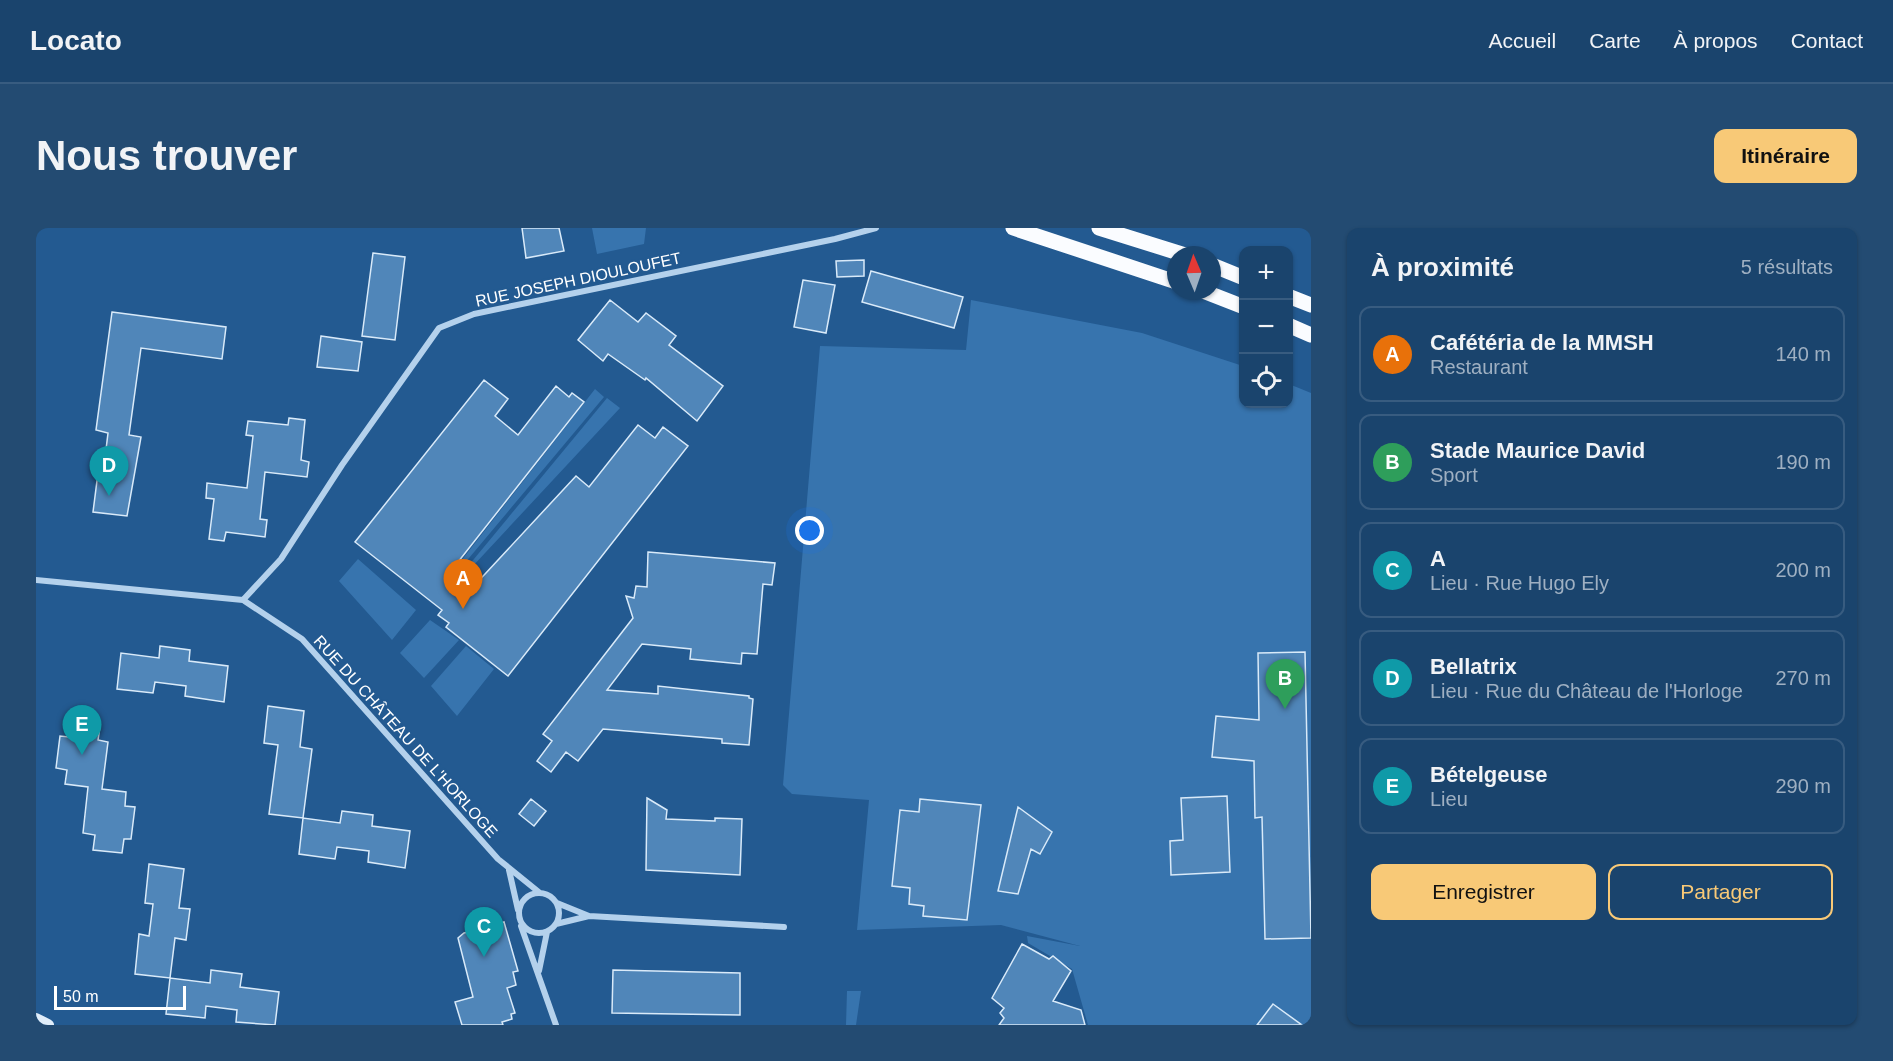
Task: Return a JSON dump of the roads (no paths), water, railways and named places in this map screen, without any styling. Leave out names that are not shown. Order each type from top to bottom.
[{"type":"main road","points":[[1013,228],[1167,279]]},
{"type":"main road","points":[[1099,228],[1167,249]]},
{"type":"main road","points":[[1221,269],[1239,276]]},
{"type":"main road","points":[[1221,298],[1239,305]]},
{"type":"main road","points":[[1293,298],[1311,305]]},
{"type":"main road","points":[[1293,326],[1311,335]]},
{"type":"main road","points":[[36,1019],[48,1025]]},
{"type":"street","name":"RUE JOSEPH DIOULOUFET","points":[[243,600],[281,559],[342,465],[439,328],[474,314],[835,239],[876,228]]},
{"type":"street","name":"RUE DU CHÂTEAU DE L'HORLOGE","points":[[36,580],[243,600],[302,639],[509,870],[540,893]]},
{"type":"street","name":"RUE DU CHÂTEAU DE L'HORLOGE","points":[[509,870],[518,910]]},
{"type":"street","points":[[555,1025],[539,972],[520,923],[518,910],[523,899],[540,893],[547,894],[556,903],[590,916]]},
{"type":"street","points":[[556,903],[559,913],[556,924]]},
{"type":"street","points":[[520,923],[535,934],[547,932],[556,924],[590,916],[784,927]]},
{"type":"street","points":[[539,972],[547,932]]},
{"type":"place","name":"Bellatrix","points":[[109,496]]},
{"type":"place","name":"Cafétéria de la MMSH","points":[[463,609]]},
{"type":"place","name":"Stade Maurice David","points":[[1285,709]]},
{"type":"place","name":"Bételgeuse","points":[[82,755]]},
{"type":"place","name":"A","points":[[484,957]]}]
